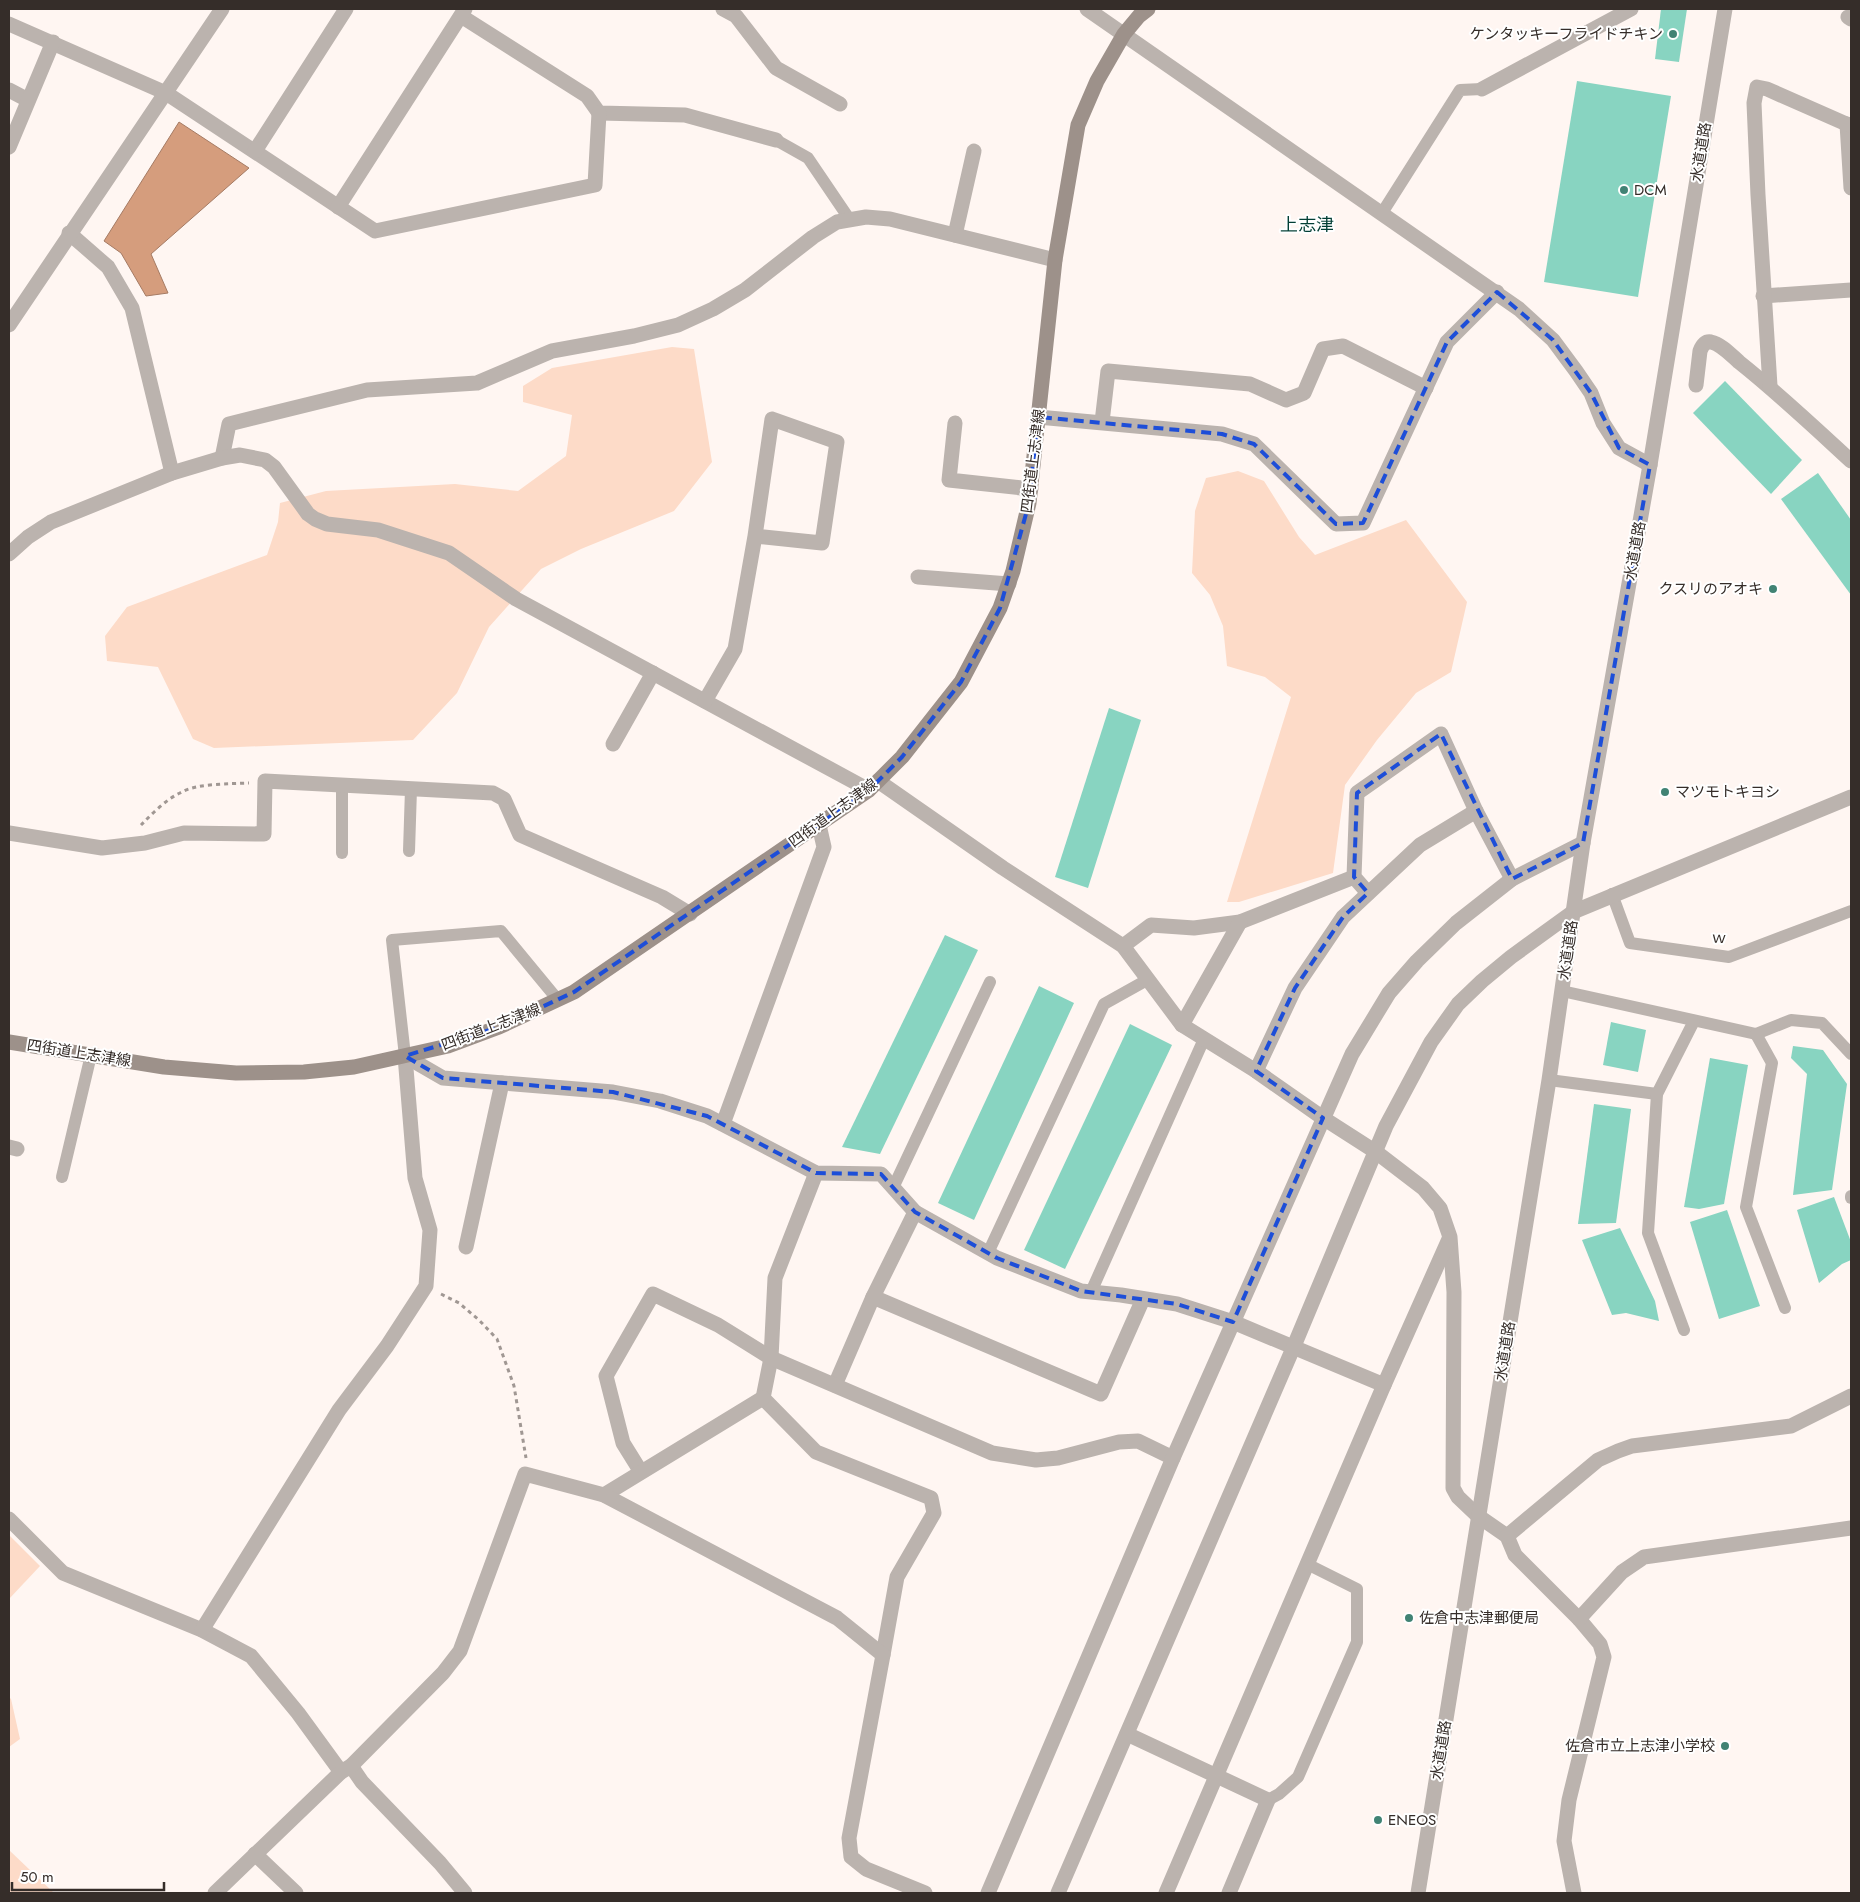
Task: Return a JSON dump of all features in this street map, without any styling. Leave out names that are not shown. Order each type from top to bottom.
[{"type":"main road","name":"四街道上志津線","points":[[9,1042],[164,1067],[236,1073],[304,1072],[346,1068],[448,1046],[499,1027],[574,992],[690,914],[873,786],[902,757],[961,682],[1000,608],[1009,584],[1022,538],[1031,489],[1055,260],[1078,125],[1097,81],[1124,34],[1139,16],[1148,9]]},
{"type":"street","points":[[9,325],[69,233],[222,9]]},
{"type":"street","points":[[256,151],[346,9]]},
{"type":"street","points":[[723,9],[736,16],[776,68],[840,104]]},
{"type":"street","points":[[1087,9],[1103,14],[1124,34],[1519,309],[1553,340],[1591,393],[1603,423],[1620,448],[1650,466]]},
{"type":"street","points":[[1482,89],[1631,9]]},
{"type":"street","name":"水道道路","points":[[1418,1893],[1549,1080],[1583,843],[1650,466],[1725,9]]},
{"type":"street","points":[[9,24],[166,93],[256,151],[338,207],[375,231],[595,185],[600,113],[587,96],[463,12],[338,207]]},
{"type":"street","points":[[9,147],[53,42]]},
{"type":"street","points":[[1770,386],[1763,296],[1754,103],[1757,87],[1767,89],[1849,125],[1851,188]]},
{"type":"street","points":[[9,90],[28,100]]},
{"type":"street","points":[[600,113],[685,115],[776,140]]},
{"type":"street","points":[[955,235],[974,152]]},
{"type":"street","points":[[222,458],[230,424],[367,390],[477,383],[552,351],[634,336],[678,325],[713,309],[745,290],[813,237],[837,222],[866,217],[890,219],[1055,260]]},
{"type":"street","points":[[69,233],[108,267],[132,308],[172,473]]},
{"type":"street","points":[[1763,296],[1851,290]]},
{"type":"street","points":[[1038,417],[1222,434],[1254,444],[1336,524],[1363,523],[1447,342],[1497,292]]},
{"type":"street","points":[[1696,385],[1700,351],[1706,343],[1711,342],[1722,348],[1770,386],[1851,461]]},
{"type":"street","points":[[1102,422],[1108,371],[1250,384],[1286,400],[1304,392],[1323,349],[1343,346],[1426,388]]},
{"type":"street","points":[[705,701],[735,649],[755,536],[772,419],[837,442],[822,543],[755,536]]},
{"type":"street","points":[[955,423],[949,480],[1031,489]]},
{"type":"street","points":[[9,554],[28,537],[51,522],[172,473],[222,458],[240,455],[265,460],[274,467],[308,514],[316,520],[326,524],[378,530],[449,554],[516,599],[705,701],[873,786],[1123,946],[1182,1025],[1256,1071],[1376,1152],[1423,1188],[1440,1208],[1450,1237],[1454,1292],[1453,1488],[1458,1497],[1478,1516],[1507,1536],[1515,1555],[1579,1619],[1600,1644],[1604,1657],[1569,1800],[1564,1841],[1574,1893]]},
{"type":"street","points":[[918,577],[1009,584]]},
{"type":"street","points":[[613,744],[653,673]]},
{"type":"street","points":[[1368,893],[1354,876],[1358,793],[1441,734],[1476,810],[1512,879]]},
{"type":"street","points":[[9,833],[102,848],[145,843],[184,832],[264,834],[264,781],[493,793],[504,799],[520,835],[662,897],[690,914]]},
{"type":"street","points":[[1058,1893],[1294,1346],[1386,1126],[1409,1080],[1458,1004],[1482,980],[1573,912],[1612,894],[1851,796]]},
{"type":"street","points":[[1256,1071],[1295,988],[1343,917],[1420,845],[1476,810]]},
{"type":"street","points":[[723,1124],[824,847],[819,825]]},
{"type":"street","points":[[988,1893],[1173,1458],[1352,1054],[1389,993],[1417,961],[1456,923],[1512,879],[1583,843]]},
{"type":"street","points":[[1123,946],[1151,925],[1194,928],[1240,922],[1354,876]]},
{"type":"street","points":[[1182,1025],[1240,922]]},
{"type":"street","points":[[405,1056],[443,1078],[613,1092],[660,1101],[707,1116],[816,1173],[881,1174],[915,1212],[988,1253],[1081,1291],[1177,1304],[1233,1322],[1384,1385]]},
{"type":"street","points":[[202,1630],[339,1410],[387,1346],[426,1286],[430,1230],[414,1178],[405,1056]]},
{"type":"street","points":[[466,1246],[502,1083]]},
{"type":"street","points":[[604,1495],[763,1398],[770,1358],[775,1278],[816,1173]]},
{"type":"street","points":[[835,1384],[873,1297],[915,1212]]},
{"type":"street","points":[[1166,1893],[1384,1385],[1450,1237]]},
{"type":"street","points":[[641,1472],[622,1443],[606,1376],[653,1294],[718,1325],[770,1358],[1003,1456],[1036,1460],[1058,1458],[1119,1442],[1138,1441],[1173,1458]]},
{"type":"street","points":[[873,1297],[1101,1394],[1143,1299]]},
{"type":"street","points":[[1507,1536],[1598,1460],[1618,1450],[1632,1446],[1791,1426],[1851,1396]]},
{"type":"street","points":[[763,1398],[816,1452],[931,1498],[934,1513],[896,1577],[884,1655],[849,1838],[851,1857],[866,1869],[925,1893]]},
{"type":"street","points":[[214,1893],[346,1769],[443,1673],[460,1651],[525,1474],[604,1495],[837,1618],[884,1655]]},
{"type":"street","points":[[9,1519],[63,1573],[202,1630],[251,1656],[346,1769],[362,1782],[440,1863],[465,1893]]},
{"type":"street","points":[[1579,1619],[1622,1572],[1644,1557],[1851,1528]]},
{"type":"street","points":[[1127,1734],[1268,1800],[1229,1893]]},
{"type":"street","points":[[255,1854],[296,1893]]},
{"type":"lane","points":[[1382,213],[1460,90],[1482,89]]},
{"type":"lane","points":[[776,140],[808,158],[850,220]]},
{"type":"lane","points":[[342,786],[342,853]]},
{"type":"lane","points":[[410,852],[411,789]]},
{"type":"lane","name":"ｗ","points":[[1612,894],[1630,944],[1728,957],[1851,911]]},
{"type":"lane","points":[[405,1056],[392,940],[501,930],[558,1000]]},
{"type":"lane","points":[[988,1253],[1104,1004],[1147,980]]},
{"type":"lane","points":[[893,1188],[990,982]]},
{"type":"lane","points":[[1562,990],[1756,1034],[1791,1020],[1822,1023],[1851,1054]]},
{"type":"lane","points":[[1684,1330],[1648,1233],[1657,1094],[1694,1020]]},
{"type":"lane","points":[[1756,1034],[1772,1063],[1746,1207],[1785,1308]]},
{"type":"lane","points":[[1091,1292],[1204,1039]]},
{"type":"lane","points":[[62,1177],[91,1055]]},
{"type":"lane","points":[[1549,1080],[1657,1094]]},
{"type":"lane","points":[[1268,1800],[1279,1794],[1298,1777],[1356,1642],[1357,1589],[1307,1564]]},
{"type":"path","points":[[121,846],[151,815],[180,792],[201,787],[264,781]]},
{"type":"path","points":[[426,1286],[459,1303],[497,1339],[514,1386],[526,1455],[525,1474]]},
{"type":"highlighted area","points":[[1497,292],[1553,340],[1591,393],[1619,448],[1650,465],[1583,843],[1512,879],[1441,734],[1357,793],[1354,877],[1368,893],[1343,917],[1295,988],[1256,1071],[1323,1118],[1233,1322],[1177,1304],[1081,1291],[997,1258],[915,1212],[881,1174],[816,1173],[707,1116],[613,1092],[443,1078],[405,1056],[499,1027],[574,992],[869,790],[902,757],[961,682],[1000,608],[1029,503],[1038,417],[1222,434],[1254,444],[1336,524],[1363,523],[1447,342]]},
{"type":"shaded area","points":[[179,122],[249,168],[151,254],[168,293],[146,296],[121,253],[104,241]]},
{"type":"shaded area","points":[[672,347],[694,349],[712,462],[674,511],[581,549],[541,569],[489,627],[457,693],[413,740],[214,748],[193,739],[158,667],[107,661],[105,636],[127,607],[267,555],[278,522],[280,503],[326,491],[455,484],[518,491],[566,456],[572,415],[523,402],[523,386],[552,368]]},
{"type":"shaded area","points":[[1238,471],[1264,481],[1299,537],[1315,555],[1406,520],[1467,602],[1451,672],[1416,693],[1377,740],[1345,785],[1333,873],[1239,902],[1227,902],[1291,697],[1265,677],[1227,666],[1223,626],[1210,595],[1192,573],[1195,511],[1206,478]]},
{"type":"shaded area","points":[[9,1535],[40,1566],[9,1599]]},
{"type":"shaded area","points":[[9,1697],[20,1739],[9,1747]]},
{"type":"shaded area","points":[[9,1850],[54,1893],[9,1893]]},
{"type":"building","points":[[1661,9],[1687,9],[1679,62],[1655,59]]},
{"type":"building","points":[[1577,81],[1671,96],[1638,297],[1544,282]]},
{"type":"building","points":[[1725,381],[1802,460],[1771,494],[1693,413]]},
{"type":"building","points":[[1818,473],[1851,520],[1851,595],[1781,499]]},
{"type":"building","points":[[1109,708],[1141,720],[1088,888],[1055,877]]},
{"type":"building","points":[[945,935],[978,950],[880,1154],[842,1147]]},
{"type":"building","points":[[1039,986],[1074,1003],[974,1220],[938,1203]]},
{"type":"building","points":[[1611,1022],[1646,1030],[1638,1072],[1603,1065]]},
{"type":"building","points":[[1130,1024],[1172,1045],[1065,1269],[1024,1250]]},
{"type":"building","points":[[1793,1046],[1823,1050],[1847,1084],[1832,1190],[1793,1195],[1807,1074],[1791,1058]]},
{"type":"building","points":[[1710,1058],[1748,1065],[1724,1204],[1699,1209],[1684,1207]]},
{"type":"building","points":[[1594,1104],[1631,1109],[1616,1223],[1578,1224]]},
{"type":"building","points":[[1834,1197],[1851,1242],[1851,1260],[1842,1264],[1819,1283],[1797,1210]]},
{"type":"building","points":[[1727,1210],[1760,1306],[1719,1319],[1690,1222]]},
{"type":"building","points":[[1620,1228],[1655,1301],[1659,1321],[1626,1313],[1612,1315],[1582,1240]]},
{"type":"place","name":"ケンタッキーフライドチキン","points":[[1673,34]]},
{"type":"place","name":"DCM","points":[[1624,190]]},
{"type":"place","name":"クスリのアオキ","points":[[1773,589]]},
{"type":"place","name":"マツモトキヨシ","points":[[1665,792]]},
{"type":"place","name":"佐倉中志津郵便局","points":[[1409,1618]]},
{"type":"place","name":"佐倉市立上志津小学校","points":[[1725,1746]]},
{"type":"place","name":"ENEOS","points":[[1378,1820]]},
{"type":"district","name":"上志津","points":[[1307,225]]}]
